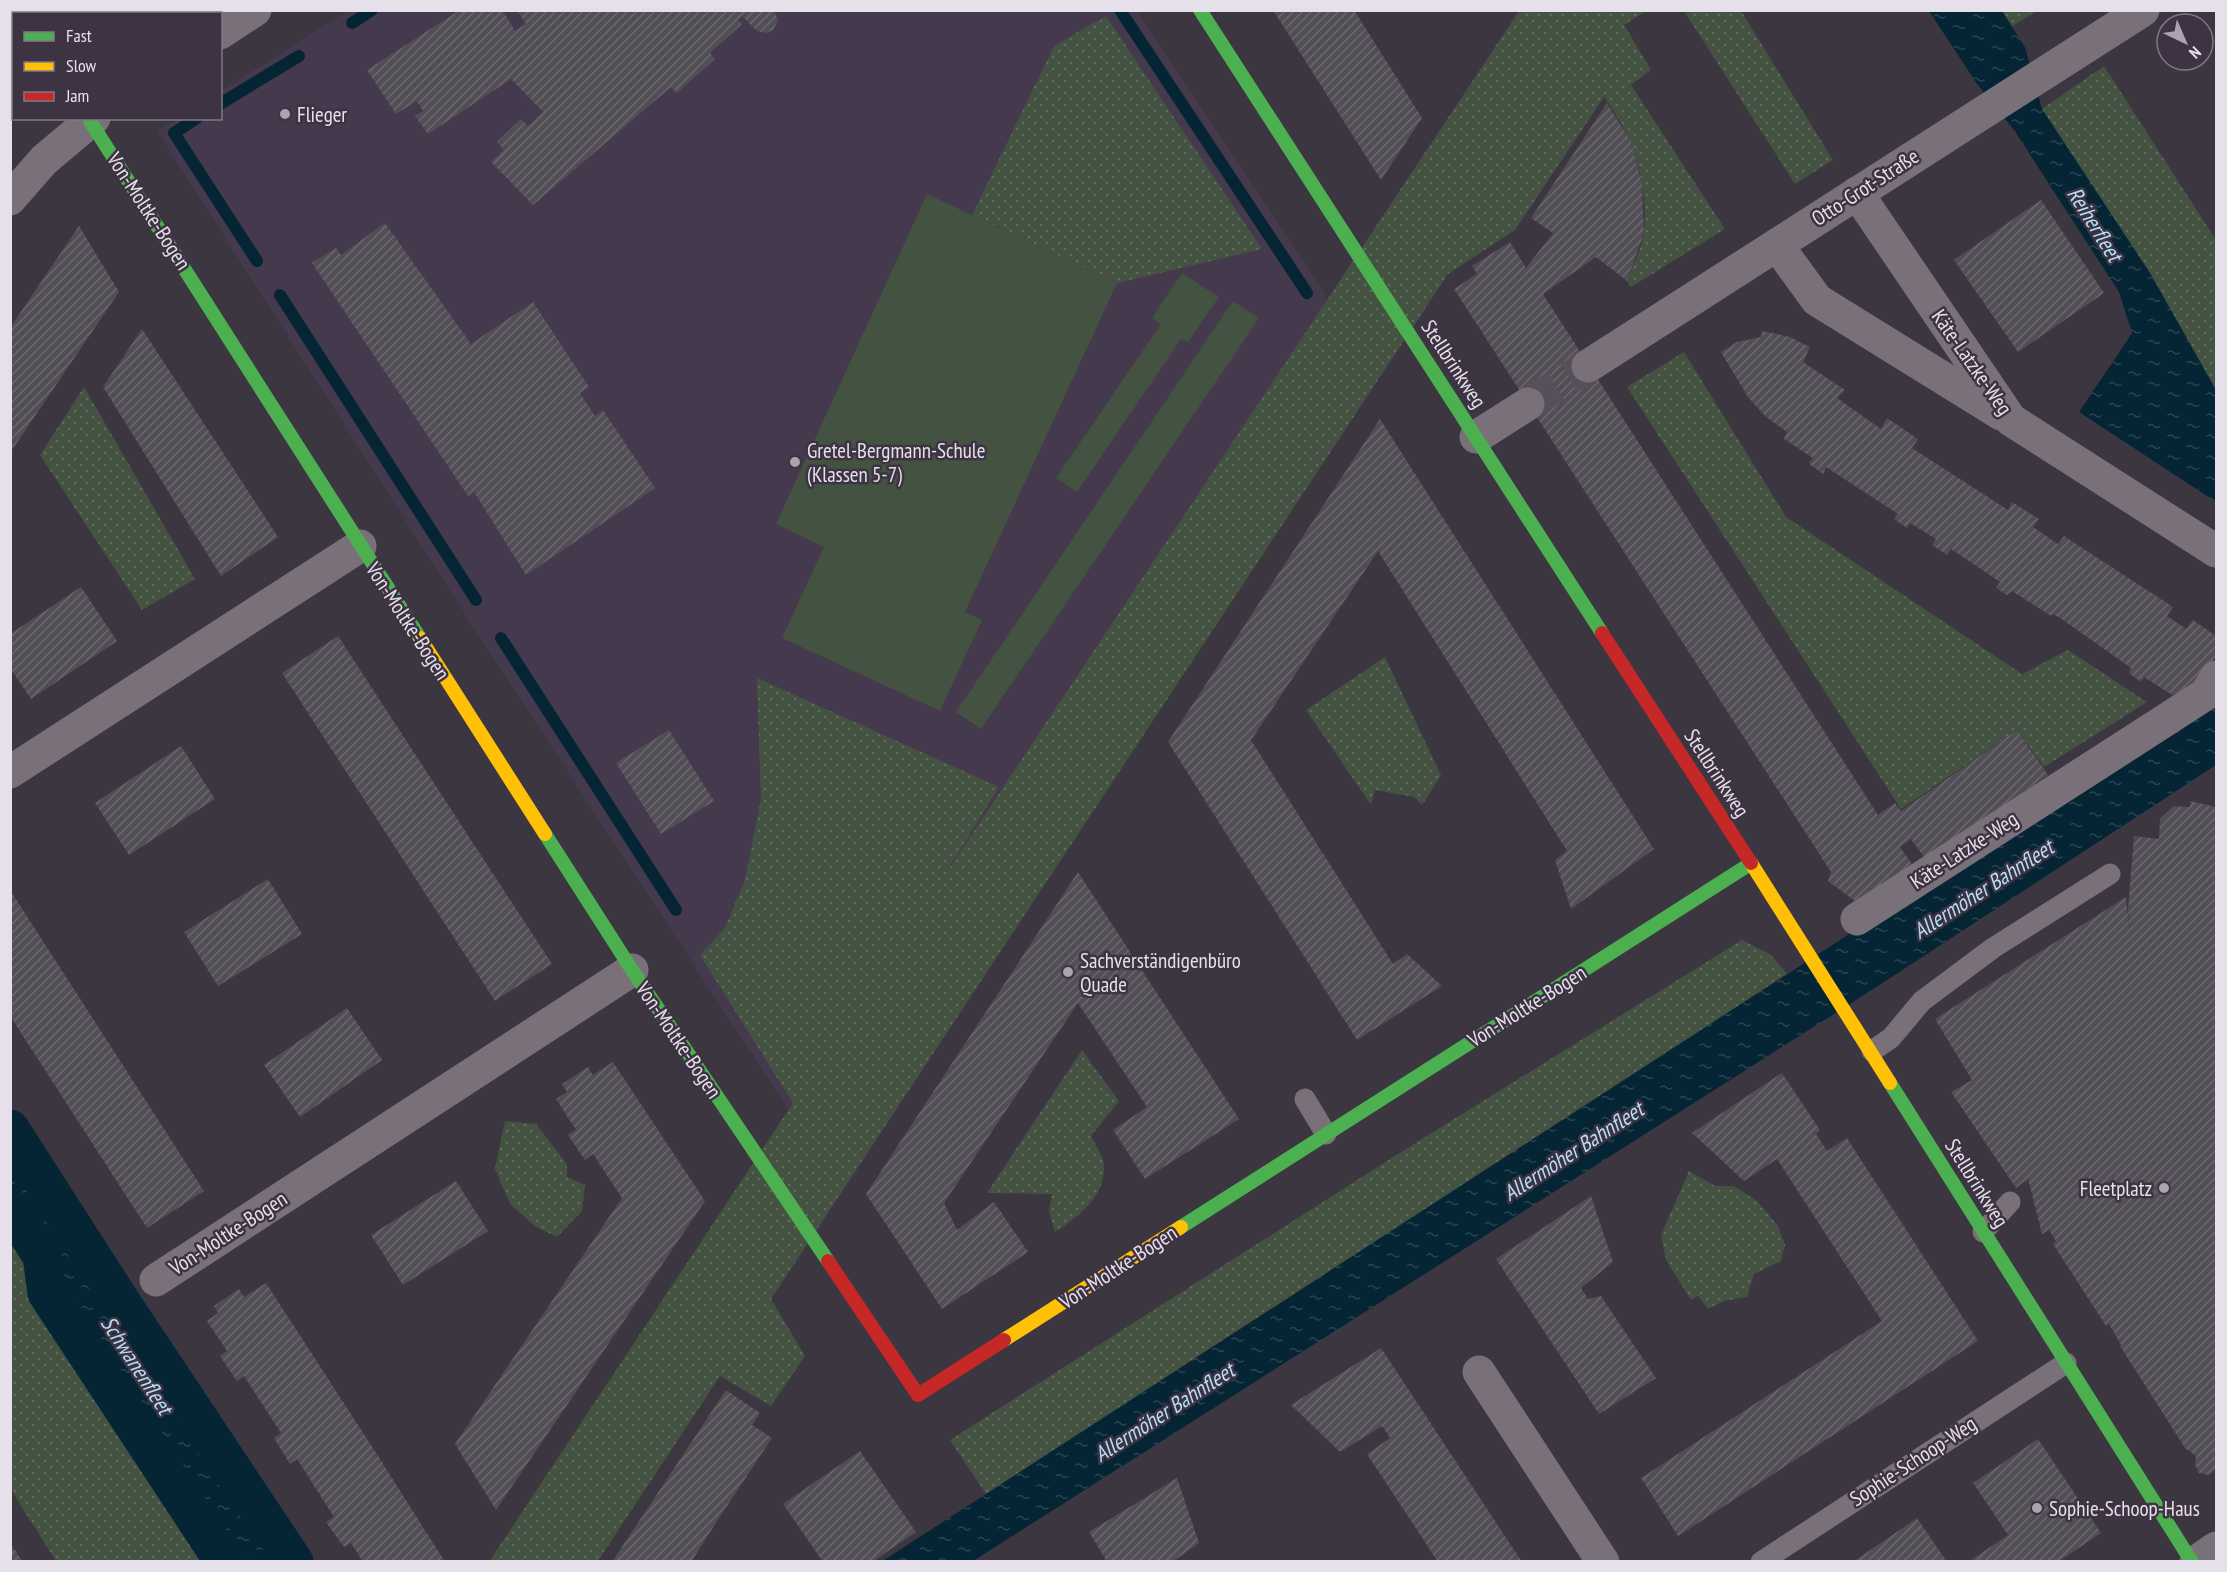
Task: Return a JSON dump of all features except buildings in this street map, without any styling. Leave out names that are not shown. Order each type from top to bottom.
[{"type":"street","points":[[222,32],[255,10]]},
{"type":"street","name":"Stellbrinkweg","points":[[1200,10],[1847,1016],[1872,1051],[1983,1232],[2194,1562]]},
{"type":"street","name":"Otto-Grot-Straße","points":[[1588,366],[2143,10]]},
{"type":"street","points":[[10,199],[44,160],[92,120]]},
{"type":"street","name":"Von-Moltke-Bogen","points":[[92,120],[360,546],[632,970],[918,1395],[1750,864]]},
{"type":"street","name":"Käte-Latzke-Weg","points":[[1857,193],[2010,420],[2217,551]]},
{"type":"street","points":[[1777,245],[1816,300],[2010,420]]},
{"type":"street","points":[[1476,436],[1528,404]]},
{"type":"street","name":"Von-Moltke-Bogen","points":[[10,772],[360,546]]},
{"type":"street","name":"Käte-Latzke-Weg","points":[[1857,919],[2206,694],[2217,677]]},
{"type":"street","name":"Von-Moltke-Bogen","points":[[156,1280],[632,970]]},
{"type":"street","points":[[1479,1372],[1603,1562]]},
{"type":"street","points":[[2194,1562],[2217,1548]]},
{"type":"lane","points":[[1872,1051],[1891,1038],[1922,1001],[1948,981],[1993,948],[2110,874]]},
{"type":"lane","points":[[1305,1099],[1326,1134]]},
{"type":"lane","points":[[1983,1232],[2010,1202]]},
{"type":"lane","name":"Sophie-Schoop-Weg","points":[[1761,1562],[2067,1363]]},
{"type":"shaded area","name":"Gretel-Bergmann-Schule (Klassen 5-7)","points":[[348,11],[1137,11],[1328,299],[793,1117],[472,625],[157,131],[176,120],[222,120],[222,90]]},
{"type":"green space","points":[[1519,11],[1646,11],[1624,25],[1651,70],[1631,85],[1725,229],[1631,287],[1627,281],[1644,232],[1644,196],[1630,144],[1623,127],[1604,97],[1515,230],[1448,274],[771,1299],[805,1356],[771,1406],[720,1376],[598,1561],[489,1562],[793,1103],[700,955],[725,928],[745,880],[761,799],[757,678],[999,787],[941,881]]},
{"type":"green space","points":[[1684,11],[1741,11],[1833,160],[1795,184]]},
{"type":"green space","points":[[2002,11],[2037,11],[2012,26]]},
{"type":"green space","points":[[1106,16],[1262,249],[1117,283],[972,215],[1054,46]]},
{"type":"green space","points":[[2104,66],[2216,240],[2216,390],[2150,273],[2042,109]]},
{"type":"green space","points":[[927,194],[1117,283],[965,612],[982,620],[940,711],[782,638],[824,547],[776,524]]},
{"type":"green space","points":[[1182,273],[1219,297],[1188,342],[1181,339],[1077,492],[1056,478],[1161,324],[1152,318]]},
{"type":"green space","points":[[1233,301],[1259,318],[981,729],[956,712]]},
{"type":"green space","points":[[1684,352],[1786,517],[2022,674],[2068,650],[2147,702],[2044,767],[2017,730],[1901,809],[1627,387]]},
{"type":"green space","points":[[84,387],[195,579],[142,610],[40,455]]},
{"type":"green space","points":[[1385,657],[1441,775],[1422,805],[1414,797],[1375,790],[1371,805],[1306,710]]},
{"type":"green space","points":[[1742,940],[1771,955],[1787,974],[986,1494],[950,1440],[1398,1154]]},
{"type":"green space","points":[[1082,1050],[1119,1101],[1091,1136],[1104,1162],[1100,1187],[1095,1197],[1081,1213],[1055,1232],[1049,1211],[1052,1194],[987,1193]]},
{"type":"green space","points":[[505,1121],[536,1124],[567,1164],[567,1177],[585,1185],[582,1211],[557,1237],[536,1227],[510,1204],[495,1169]]},
{"type":"green space","points":[[1689,1171],[1715,1186],[1734,1186],[1757,1201],[1778,1226],[1785,1245],[1781,1261],[1754,1274],[1747,1297],[1724,1301],[1708,1309],[1698,1296],[1691,1300],[1666,1260],[1661,1235]]},
{"type":"green space","points":[[11,1214],[18,1219],[42,1256],[47,1293],[224,1561],[56,1561],[11,1490]]},
{"type":"water","name":"Reiherfleet","points":[[1929,11],[2002,11],[2025,47],[2042,109],[2150,273],[2216,390],[2216,502],[2079,412],[2132,333],[2119,292],[2014,130],[1977,84]]},
{"type":"water","name":"Allermöher Bahnfleet","points":[[2216,696],[2216,765],[1878,986],[973,1561],[881,1562]]},
{"type":"water","name":"Schwanenfleet","points":[[10,1129],[119,1299],[294,1561],[224,1561],[47,1293],[42,1256],[18,1219],[11,1214]]},
{"type":"waterway","points":[[352,23],[372,10]]},
{"type":"waterway","points":[[1120,10],[1307,293]]},
{"type":"waterway","points":[[222,103],[299,56]]},
{"type":"waterway","points":[[194,120],[174,133],[257,261]]},
{"type":"waterway","points":[[280,295],[476,600]]},
{"type":"waterway","points":[[501,638],[676,910]]},
{"type":"waterway","name":"Schwanenfleet","points":[[10,1129],[119,1299],[294,1562]]},
{"type":"waterway","points":[[10,1214],[18,1219],[42,1256],[47,1293],[224,1562]]},
{"type":"tunnel","points":[[1528,404],[1588,366]]},
{"type":"traffic: fast","points":[[1200,10],[1602,633]]},
{"type":"traffic: fast","points":[[90,121],[420,638]]},
{"type":"traffic: fast","points":[[545,834],[632,970],[828,1261]]},
{"type":"traffic: fast","points":[[1181,1227],[1750,864]]},
{"type":"traffic: fast","points":[[1890,1083],[2192,1562]]},
{"type":"traffic: slow","points":[[420,638],[545,834]]},
{"type":"traffic: slow","points":[[1751,863],[1890,1083]]},
{"type":"traffic: slow","points":[[1004,1340],[1181,1227]]},
{"type":"traffic: jam","points":[[1602,633],[1751,863]]},
{"type":"traffic: jam","points":[[828,1261],[918,1395],[1004,1340]]},
{"type":"place","name":"Flieger","points":[[285,114]]},
{"type":"place","name":"Gretel-Bergmann-Schule (Klassen 5-7)","points":[[795,462]]},
{"type":"place","name":"Sachverständigenbüro Quade","points":[[1068,972]]},
{"type":"place","name":"Fleetplatz","points":[[2164,1188]]},
{"type":"place","name":"Sophie-Schoop-Haus","points":[[2037,1508]]}]
